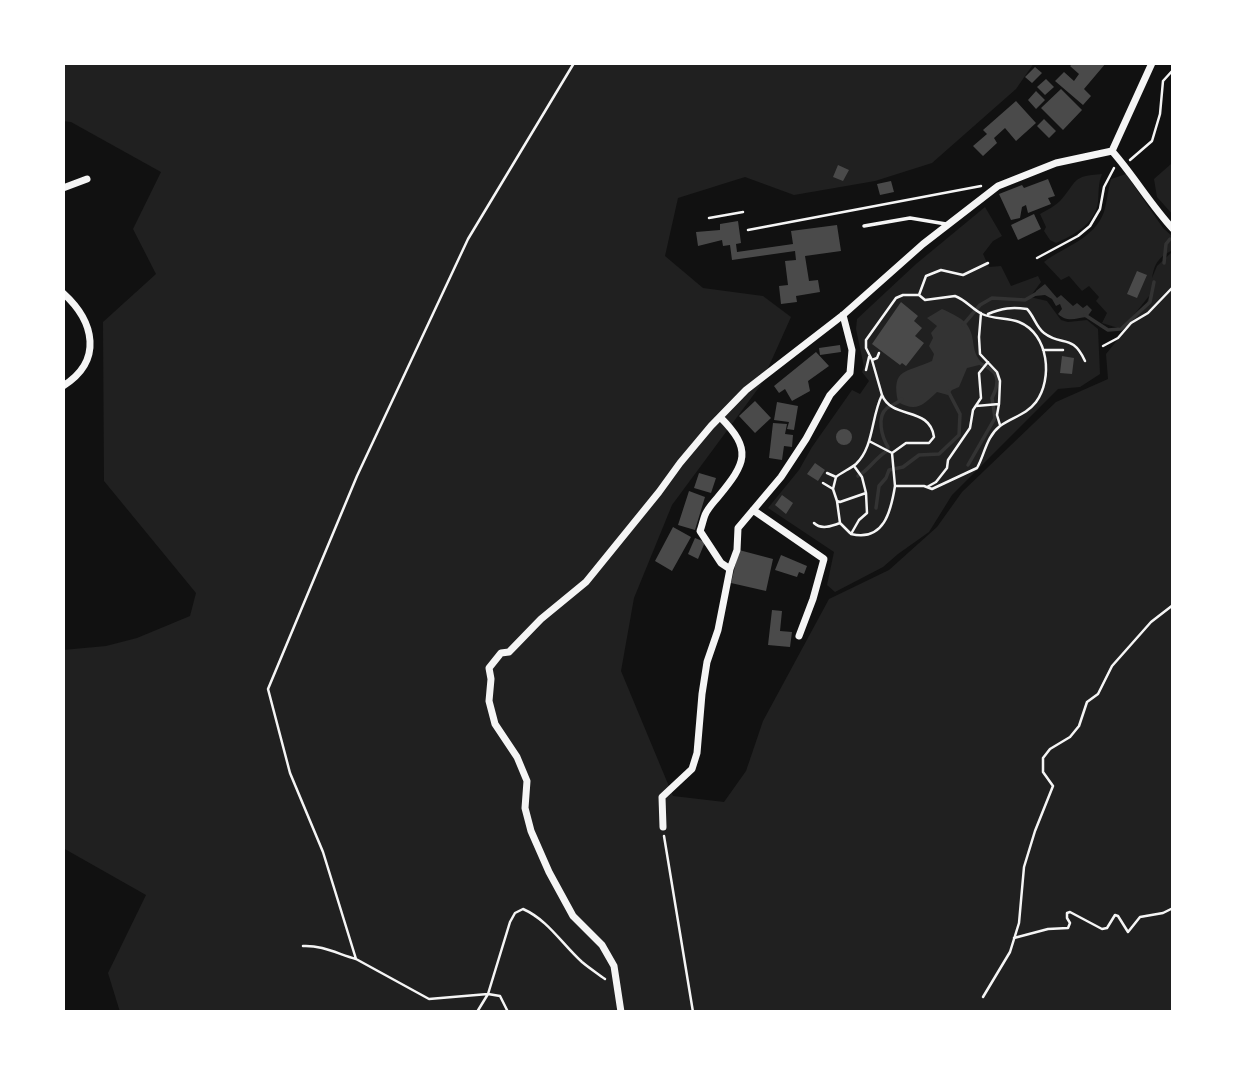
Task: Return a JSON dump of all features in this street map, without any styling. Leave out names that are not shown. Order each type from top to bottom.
[{"type":"street","points":[[1112,151],[1152,63]]},
{"type":"street","points":[[1112,151],[1173,229]]},
{"type":"street","points":[[621,1012],[614,966],[602,944],[573,916],[531,831],[525,808],[527,780],[517,757],[495,724],[489,701],[489,668],[501,653],[509,652],[541,619],[586,582],[680,463],[746,390],[844,315],[923,244],[998,186],[1056,163],[1112,151]]},
{"type":"street","points":[[63,188],[87,179]]},
{"type":"street","points":[[63,293],[83,316],[90,332],[91,349],[77,378],[63,386]]},
{"type":"street","points":[[663,827],[662,797],[692,769],[697,753],[702,694],[730,569],[737,550],[738,528],[781,477],[830,395],[850,373],[852,350],[844,315]]},
{"type":"street","points":[[720,417],[735,432],[742,448],[741,464],[734,478],[705,513],[700,531],[721,563],[730,569]]},
{"type":"street","points":[[753,510],[824,559],[799,636]]},
{"type":"lane","points":[[864,226],[910,218],[948,224]]},
{"type":"path","points":[[356,959],[323,852],[290,773],[268,689],[357,476],[468,239],[573,63]]},
{"type":"path","points":[[1125,166],[1152,141],[1160,114],[1163,81],[1173,70]]},
{"type":"path","points":[[1037,258],[1078,236],[1090,226],[1100,209],[1104,187],[1119,158]]},
{"type":"path","points":[[748,230],[981,185],[981,189],[998,186]]},
{"type":"path","points":[[709,218],[743,212]]},
{"type":"path","points":[[919,295],[926,276],[932,273],[942,270],[963,275],[988,263]]},
{"type":"path","points":[[1103,346],[1118,338],[1131,323],[1148,313],[1173,287]]},
{"type":"path","points":[[891,453],[906,443],[929,443],[933,437],[933,429],[925,419],[889,405],[882,395],[866,348],[866,340],[897,298],[903,295],[919,295],[925,300],[955,296],[983,314],[1027,326],[1038,338],[1046,379],[1038,399],[1018,418],[1000,426],[986,444],[983,458],[977,468],[939,487],[895,486]]},
{"type":"path","points":[[983,314],[1014,307],[1027,309],[1041,332],[1072,343],[1080,350],[1085,361]]},
{"type":"path","points":[[983,314],[979,347],[981,354],[997,372],[1000,381],[997,415],[1000,426]]},
{"type":"path","points":[[1042,350],[1063,350]]},
{"type":"path","points":[[871,359],[877,358],[879,353]]},
{"type":"path","points":[[866,370],[871,359]]},
{"type":"path","points":[[927,487],[936,482],[947,468],[948,460],[970,428],[973,410],[981,398],[979,373],[988,362]]},
{"type":"path","points":[[869,441],[891,453],[895,486],[889,518],[874,531],[859,536],[851,534],[840,523],[834,489],[836,477],[854,466],[863,456],[876,406],[882,395]]},
{"type":"path","points":[[976,405],[998,404]]},
{"type":"path","points":[[851,534],[859,520],[866,516],[866,493],[862,477],[854,466]]},
{"type":"path","points":[[827,472],[836,477]]},
{"type":"path","points":[[823,483],[834,489]]},
{"type":"path","points":[[837,501],[866,493]]},
{"type":"path","points":[[814,523],[816,526],[829,527],[840,523]]},
{"type":"path","points":[[984,997],[1010,952],[1019,923],[1025,880],[1024,867],[1053,786],[1043,772],[1043,758],[1050,749],[1070,737],[1079,726],[1087,702],[1098,694],[1112,666],[1151,622],[1173,605]]},
{"type":"path","points":[[663,827],[693,1012]]},
{"type":"path","points":[[1014,938],[1048,929],[1068,928],[1070,923],[1066,918],[1070,912],[1102,929],[1107,928],[1115,915],[1118,916],[1128,932],[1140,916],[1163,913],[1173,908]]},
{"type":"path","points":[[477,1012],[488,994],[510,922],[515,913],[523,909],[535,914],[583,962],[617,987]]},
{"type":"path","points":[[303,946],[317,944],[356,959],[429,999],[488,994],[500,996],[508,1012]]},
{"type":"shaded area","points":[[63,63],[1034,63],[1016,89],[932,163],[875,181],[794,195],[745,177],[678,198],[665,256],[703,288],[763,296],[791,317],[760,386],[672,505],[634,598],[621,671],[673,796],[724,802],[746,771],[763,721],[829,599],[889,570],[937,527],[962,492],[1056,402],[1108,379],[1106,354],[1147,303],[1149,296],[1126,325],[1118,328],[1102,323],[1107,313],[1096,301],[1099,297],[1089,286],[1082,291],[1069,276],[1061,280],[1044,262],[1093,229],[1104,212],[1111,179],[1126,174],[1163,228],[1173,237],[1173,250],[1158,261],[1152,278],[1157,266],[1173,251],[1173,1012],[120,1012],[108,973],[146,895],[63,848],[63,650],[106,646],[137,638],[190,616],[196,593],[104,481],[103,322],[156,274],[133,229],[161,172],[71,122],[63,121]]},
{"type":"shaded area","points":[[1171,164],[1173,215],[1157,197],[1154,179]]},
{"type":"shaded area","points":[[1102,174],[1093,217],[1076,232],[1056,243],[1050,240],[1044,231],[1046,227],[1040,214],[1058,203],[1080,178]]},
{"type":"shaded area","points":[[985,207],[1002,236],[993,241],[983,254],[989,267],[1001,266],[1011,286],[1038,276],[1041,282],[1030,297],[1047,301],[1061,320],[1087,320],[1098,329],[1100,374],[1080,387],[1058,389],[952,495],[929,532],[883,567],[835,592],[827,585],[834,552],[768,508],[799,470],[852,390],[860,394],[869,381],[862,372],[864,367],[856,329],[857,319],[916,264]]},
{"type":"shaded area","points":[[1045,284],[1057,298],[1061,295],[1073,306],[1077,303],[1083,308],[1087,305],[1092,310],[1087,317],[1062,317],[1058,314],[1062,309],[1060,304],[1056,306],[1052,299],[1045,295],[1035,296],[1036,291]]},
{"type":"shaded area","points":[[942,309],[967,325],[976,355],[983,364],[967,368],[959,387],[948,395],[937,392],[920,406],[910,407],[898,402],[897,383],[903,373],[932,361],[934,354],[929,346],[933,338],[931,333],[937,326],[927,318]]},
{"type":"building","points":[[1073,63],[1106,63],[1084,89],[1091,96],[1083,105],[1055,81],[1064,72],[1074,81],[1079,74],[1070,66]]},
{"type":"building","points":[[1035,67],[1042,73],[1032,83],[1025,77]]},
{"type":"building","points":[[1046,79],[1054,87],[1045,95],[1037,87]]},
{"type":"building","points":[[1061,89],[1082,110],[1063,130],[1041,108]]},
{"type":"building","points":[[1036,91],[1045,100],[1036,109],[1028,100]]},
{"type":"building","points":[[1016,101],[1036,123],[1016,141],[1005,128],[994,138],[997,143],[983,156],[973,146],[987,134],[983,130]]},
{"type":"building","points":[[1044,119],[1056,131],[1049,138],[1037,126]]},
{"type":"building","points":[[838,165],[849,170],[843,181],[833,177]]},
{"type":"building","points":[[1048,179],[1055,196],[1048,198],[1051,204],[1028,213],[1026,205],[1022,207],[1020,218],[1011,220],[999,194]]},
{"type":"building","points":[[891,181],[894,192],[880,195],[877,184]]},
{"type":"building","points":[[1034,214],[1041,229],[1018,240],[1011,225]]},
{"type":"building","points":[[738,221],[741,243],[736,244],[737,252],[793,244],[791,231],[837,225],[841,251],[805,256],[809,281],[818,280],[820,292],[796,296],[797,302],[781,304],[779,286],[788,285],[785,261],[796,260],[795,251],[732,260],[730,245],[723,246],[722,240],[698,246],[696,232],[720,230],[720,224]]},
{"type":"building","points":[[1137,271],[1147,275],[1137,298],[1127,294]]},
{"type":"building","points":[[901,302],[918,316],[914,321],[922,328],[915,336],[924,343],[906,366],[902,363],[900,365],[872,344]]},
{"type":"building","points":[[840,345],[841,352],[820,355],[819,348]]},
{"type":"building","points":[[816,352],[829,366],[808,381],[810,391],[792,401],[785,389],[779,393],[774,386]]},
{"type":"building","points":[[1062,356],[1074,358],[1072,374],[1060,373]]},
{"type":"building","points":[[755,401],[771,418],[755,433],[739,416]]},
{"type":"building","points":[[777,402],[798,406],[794,430],[787,429],[789,422],[774,420]]},
{"type":"building","points":[[773,423],[787,424],[785,434],[793,435],[792,447],[784,446],[782,460],[769,458]]},
{"type":"building","points":[[844,429],[850,431],[850,443],[844,445],[838,443],[836,437],[838,431]]},
{"type":"building","points":[[815,463],[825,470],[818,481],[807,474]]},
{"type":"building","points":[[699,473],[716,478],[711,493],[694,488]]},
{"type":"building","points":[[689,491],[705,497],[695,530],[678,525]]},
{"type":"building","points":[[782,495],[793,503],[786,514],[775,505]]},
{"type":"building","points":[[673,527],[691,537],[672,571],[655,561]]},
{"type":"building","points":[[695,538],[705,542],[698,559],[688,554]]},
{"type":"building","points":[[739,550],[773,559],[766,591],[731,583]]},
{"type":"building","points":[[781,555],[807,566],[804,574],[799,572],[797,577],[775,570]]},
{"type":"building","points":[[772,610],[782,611],[780,631],[792,632],[790,647],[768,645]]},
{"type":"waterway","points":[[1164,263],[1166,244],[1170,239]]},
{"type":"waterway","points":[[1085,315],[1108,330],[1121,329],[1150,302],[1154,282]]},
{"type":"waterway","points":[[963,325],[980,305],[992,298],[1025,300],[1039,292]]},
{"type":"waterway","points":[[968,465],[995,418],[992,398],[997,386],[996,377],[991,369],[979,363]]},
{"type":"waterway","points":[[876,508],[879,486],[889,470],[903,467],[919,455],[939,454],[959,435],[960,414],[948,391]]},
{"type":"waterway","points":[[858,476],[887,451],[881,427],[882,416],[887,408],[902,399]]}]
